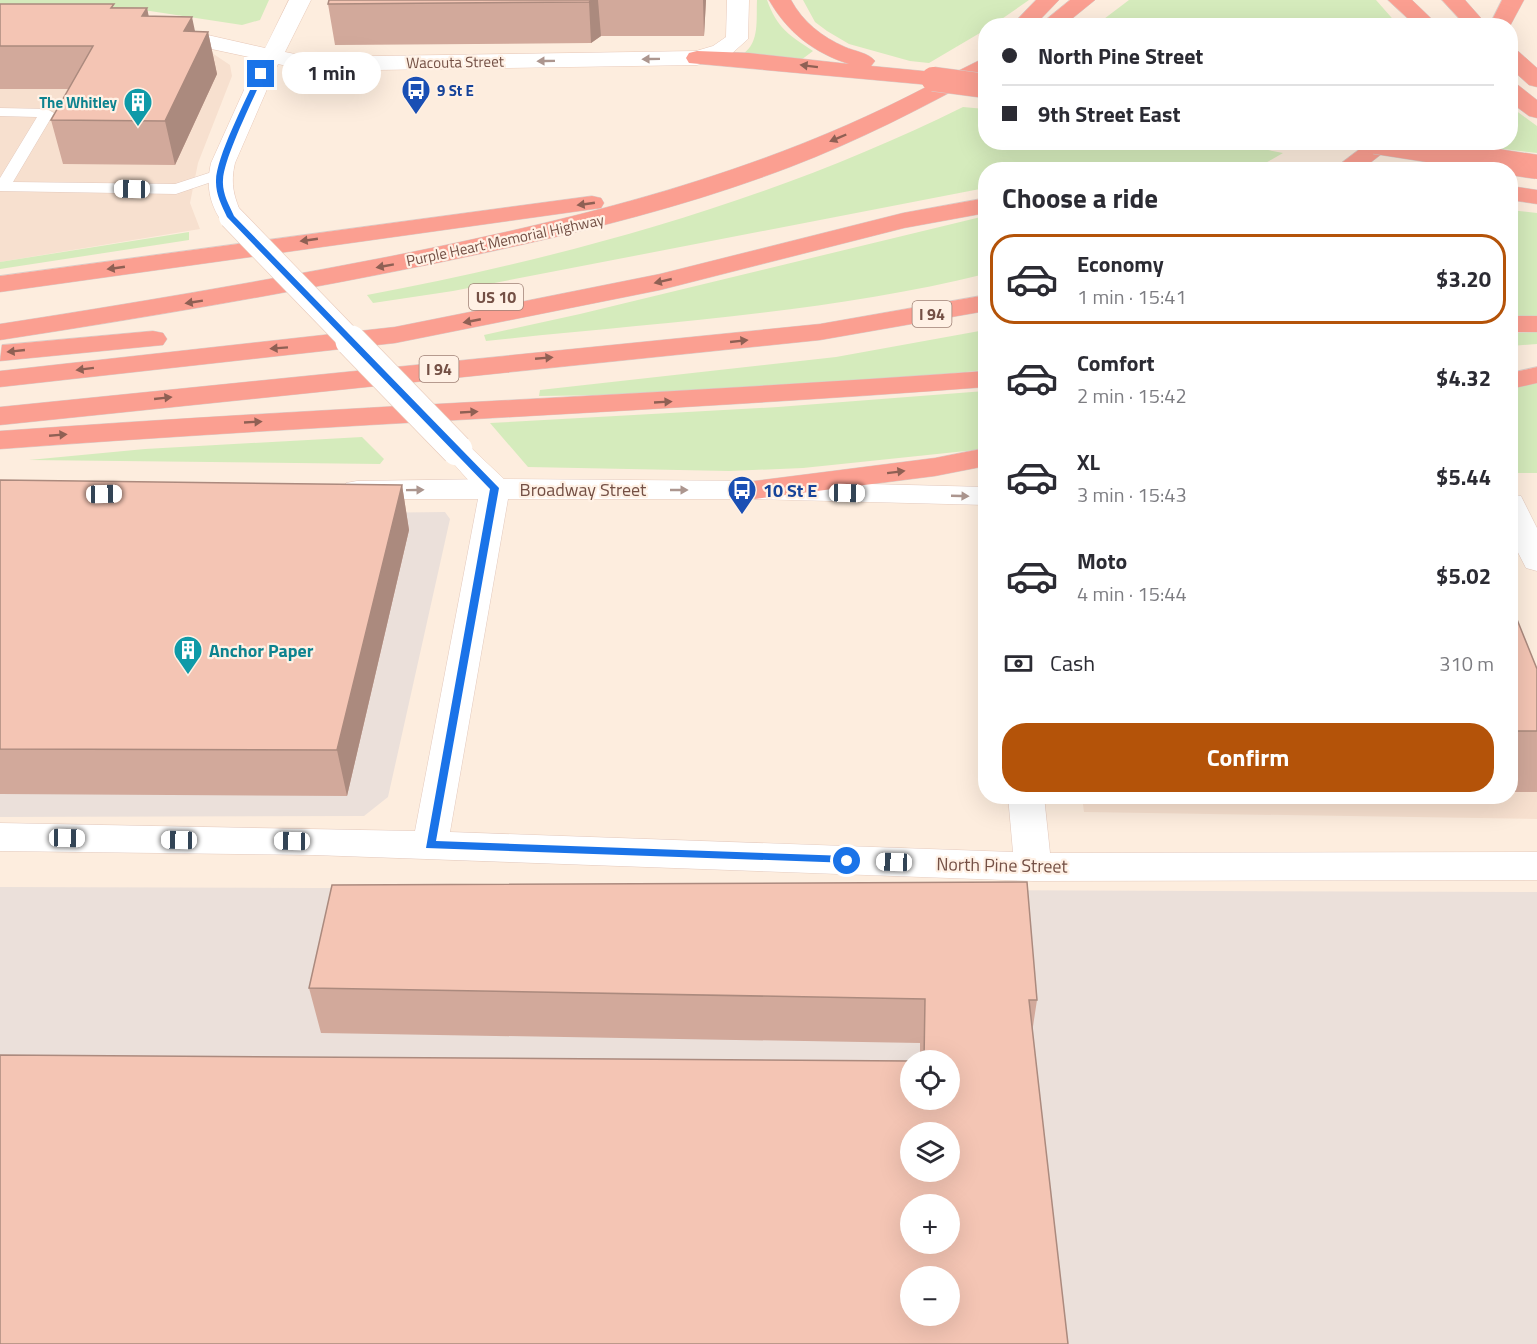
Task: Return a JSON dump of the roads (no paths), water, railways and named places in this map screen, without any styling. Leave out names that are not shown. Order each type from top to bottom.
[{"type":"highway","points":[[780,0],[795,23],[821,43],[874,69]]},
{"type":"highway","points":[[1029,18],[1048,0]]},
{"type":"highway","points":[[1059,18],[1084,0]]},
{"type":"highway","points":[[1453,0],[1470,18]]},
{"type":"highway","points":[[1504,18],[1513,0]]},
{"type":"highway","points":[[697,58],[874,69],[978,85]]},
{"type":"highway","points":[[890,114],[978,59]]},
{"type":"highway","points":[[1518,63],[1537,80]]},
{"type":"highway","name":"Purple Heart Memorial Highway","points":[[0,332],[236,295],[505,242],[628,212],[754,172],[786,159],[890,114],[978,68]]},
{"type":"highway","points":[[1518,96],[1537,111]]},
{"type":"highway","points":[[1356,162],[1374,150]]},
{"type":"highway","points":[[1427,150],[1505,162]]},
{"type":"highway","points":[[0,284],[675,190],[786,159]]},
{"type":"highway","points":[[1518,168],[1537,162]]},
{"type":"highway","points":[[1518,164],[1537,167]]},
{"type":"highway","name":"US 10","points":[[0,353],[396,315],[978,201]]},
{"type":"highway","points":[[0,379],[235,351],[315,345],[440,327],[660,282],[893,224],[978,207]]},
{"type":"highway","name":"I 94","points":[[0,416],[449,368],[735,341],[879,323],[978,306]]},
{"type":"highway","points":[[1518,324],[1537,324]]},
{"type":"highway","points":[[1518,358],[1537,357]]},
{"type":"highway","points":[[1518,379],[1537,375]]},
{"type":"highway","points":[[0,440],[224,423],[566,408],[978,380]]},
{"type":"highway","points":[[754,490],[935,467],[978,459]]},
{"type":"street","points":[[300,0],[291,22],[269,56],[223,163],[222,199],[231,217],[495,488],[430,845]]},
{"type":"street","name":"Wacouta Street","points":[[146,30],[316,64],[697,58],[721,51],[737,39],[738,0]]},
{"type":"street","name":"Broadway Street","points":[[331,491],[495,488],[754,490],[978,496]]},
{"type":"street","points":[[1518,501],[1537,500]]},
{"type":"street","points":[[1518,519],[1537,561]]},
{"type":"street","points":[[1027,804],[1033,867]]},
{"type":"street","name":"North Pine Street","points":[[0,837],[430,845],[1033,867],[1537,866]]},
{"type":"lane","points":[[0,112],[46,113],[2,188],[176,189],[221,174]]},
{"type":"place","name":"9 St E","points":[[416,116]]},
{"type":"place","name":"The Whitley","points":[[138,128]]},
{"type":"place","name":"10 St E","points":[[742,516]]},
{"type":"place","name":"Anchor Paper","points":[[188,676]]}]
